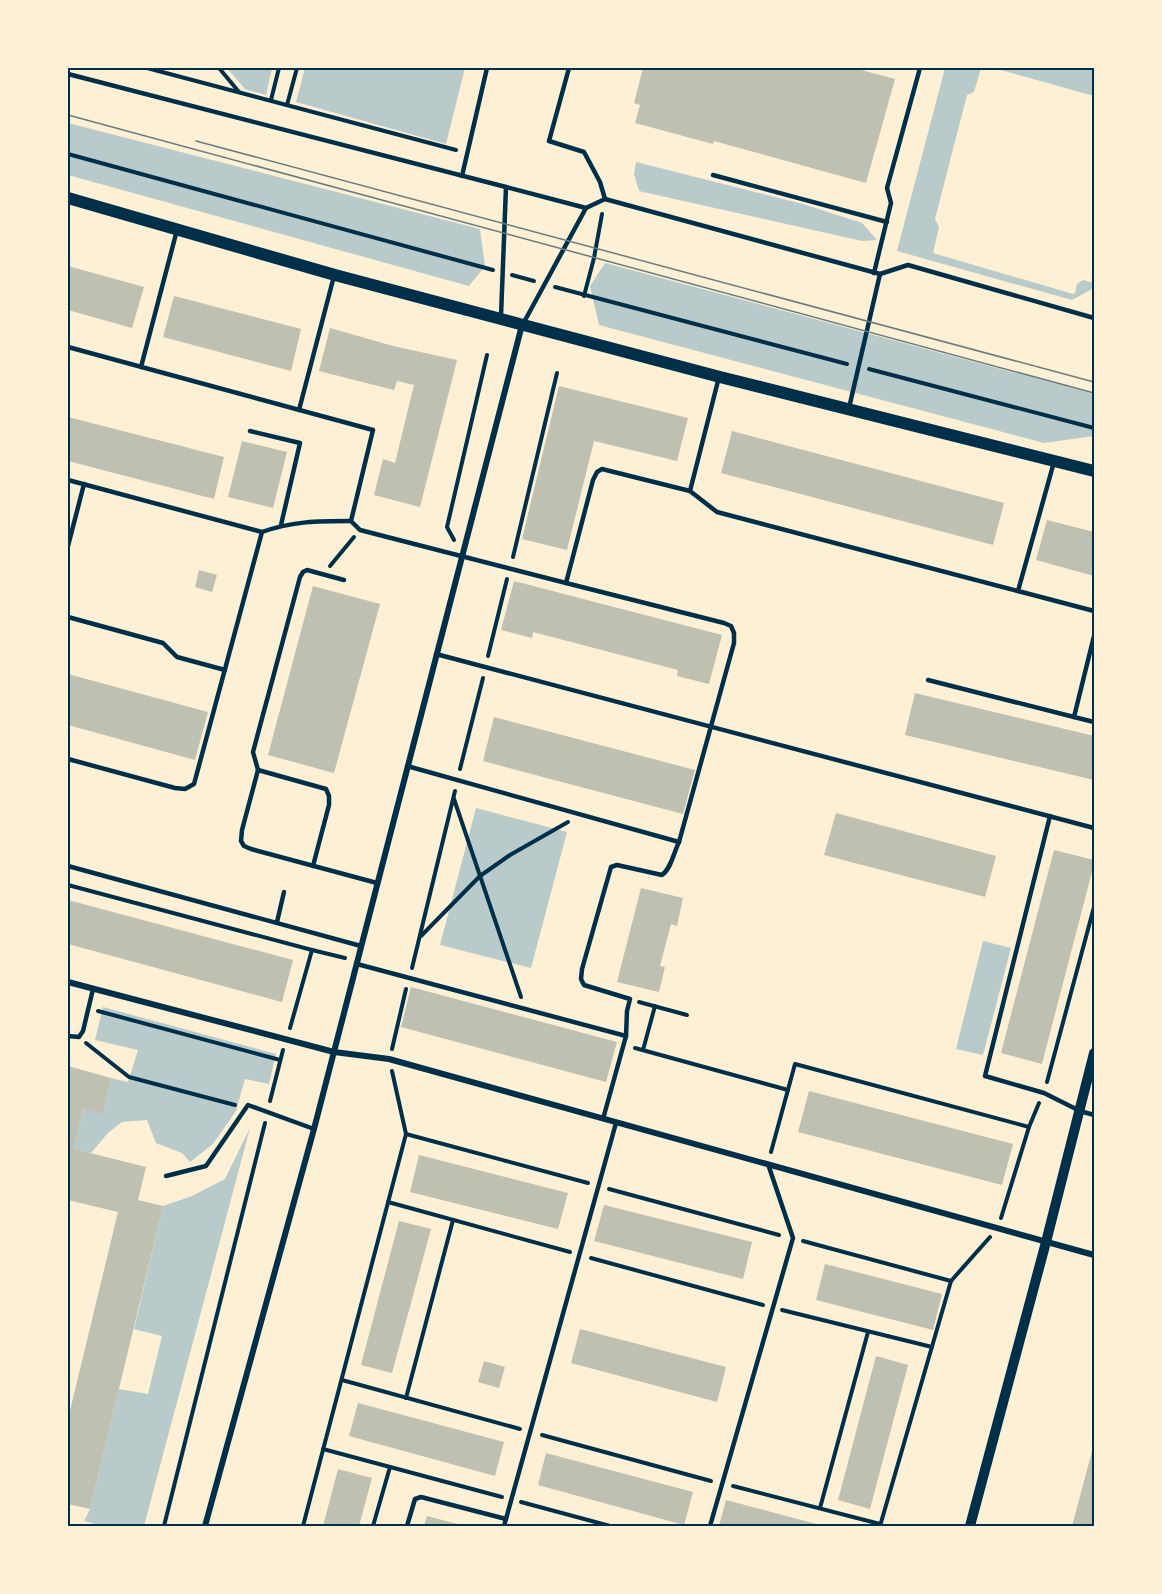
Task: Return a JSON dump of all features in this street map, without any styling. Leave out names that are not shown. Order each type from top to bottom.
[{"type":"main road","points":[[68,198],[335,275],[500,319],[1095,471]]},
{"type":"street","points":[[205,1527],[314,1129],[522,324]]},
{"type":"street","points":[[68,982],[334,1052],[389,1059],[1095,1255]]},
{"type":"street","points":[[970,1527],[1095,1053]]},
{"type":"lane","points":[[462,176],[487,68]]},
{"type":"lane","points":[[569,68],[549,141],[584,152],[600,182],[605,199]]},
{"type":"lane","points":[[849,408],[891,203],[887,188],[920,68]]},
{"type":"lane","points":[[68,74],[586,208]]},
{"type":"lane","points":[[713,175],[887,222]]},
{"type":"lane","points":[[500,319],[506,187]]},
{"type":"lane","points":[[522,324],[586,208],[605,199],[877,273],[908,265],[1095,318]]},
{"type":"lane","points":[[141,367],[177,230]]},
{"type":"lane","points":[[299,410],[335,275]]},
{"type":"lane","points":[[68,346],[373,430],[351,521]]},
{"type":"lane","points":[[690,491],[720,377]]},
{"type":"lane","points":[[250,431],[300,443],[281,525]]},
{"type":"lane","points":[[1018,591],[1055,460]]},
{"type":"lane","points":[[566,583],[593,480],[597,472],[602,469],[690,491],[717,512],[1095,611]]},
{"type":"lane","points":[[68,480],[262,532],[281,525],[308,521],[351,521],[360,530],[731,626],[734,643],[679,842],[666,873],[662,875],[617,865],[611,867],[608,873],[581,979],[584,985],[590,988],[630,999],[626,1036],[603,1119]]},
{"type":"lane","points":[[68,546],[84,484]]},
{"type":"lane","points":[[68,759],[185,789],[194,784],[262,532]]},
{"type":"lane","points":[[344,580],[307,570],[300,578],[253,752],[258,770],[241,841],[244,846],[251,849],[377,883]]},
{"type":"lane","points":[[68,617],[163,643],[177,657],[225,670]]},
{"type":"lane","points":[[1074,717],[1095,636]]},
{"type":"lane","points":[[436,654],[1095,828]]},
{"type":"lane","points":[[928,680],[1095,722]]},
{"type":"lane","points":[[801,759],[803,751]]},
{"type":"lane","points":[[407,766],[679,842]]},
{"type":"lane","points":[[258,770],[326,789],[329,805],[313,866]]},
{"type":"lane","points":[[1050,816],[985,1076],[1044,1093],[1080,1111],[1095,1115]]},
{"type":"lane","points":[[68,866],[361,946]]},
{"type":"lane","points":[[277,922],[284,892]]},
{"type":"lane","points":[[357,962],[626,1036]]},
{"type":"lane","points":[[68,1036],[79,1037],[83,1031],[93,989]]},
{"type":"lane","points":[[166,1176],[206,1166],[248,1105],[314,1129]]},
{"type":"lane","points":[[504,1527],[616,1123]]},
{"type":"lane","points":[[710,1527],[793,1238],[768,1164]]},
{"type":"lane","points":[[407,1527],[415,1499],[421,1497],[506,1520]]},
{"type":"path","points":[[147,68],[466,152]]},
{"type":"path","points":[[219,68],[239,92]]},
{"type":"path","points":[[271,100],[279,68]]},
{"type":"path","points":[[287,105],[297,68]]},
{"type":"path","points":[[68,154],[584,296],[1095,428]]},
{"type":"path","points":[[584,296],[605,199]]},
{"type":"path","points":[[462,556],[447,527],[487,355]]},
{"type":"path","points":[[303,1527],[406,1134],[389,1059],[557,373]]},
{"type":"path","points":[[336,559],[360,530]]},
{"type":"path","points":[[454,797],[525,1009]]},
{"type":"path","points":[[419,938],[480,876],[510,855],[581,815]]},
{"type":"path","points":[[68,885],[357,962]]},
{"type":"path","points":[[164,1527],[280,1060],[312,950]]},
{"type":"path","points":[[630,999],[687,1015]]},
{"type":"path","points":[[643,1050],[655,1006]]},
{"type":"path","points":[[89,1009],[280,1060]]},
{"type":"path","points":[[79,1037],[129,1077],[237,1106],[248,1105]]},
{"type":"path","points":[[623,1045],[788,1090]]},
{"type":"path","points":[[768,1164],[795,1065],[1029,1127]]},
{"type":"path","points":[[406,1134],[951,1281]]},
{"type":"path","points":[[388,1202],[773,1308],[932,1347]]},
{"type":"path","points":[[406,1398],[453,1220]]},
{"type":"path","points":[[820,1508],[868,1332]]},
{"type":"path","points":[[342,1380],[722,1484],[880,1524]]},
{"type":"path","points":[[323,1449],[610,1527]]},
{"type":"path","points":[[374,1527],[390,1467]]},
{"type":"shaded area","points":[[227,68],[272,68],[266,95],[245,89]]},
{"type":"shaded area","points":[[305,68],[465,68],[446,144],[296,102]]},
{"type":"shaded area","points":[[945,68],[981,68],[974,92],[967,95],[935,219],[939,227],[933,253],[1073,294],[1077,284],[1083,280],[1094,283],[1094,288],[1072,300],[897,251]]},
{"type":"shaded area","points":[[994,68],[1094,68],[1094,96]]},
{"type":"shaded area","points":[[68,123],[480,229],[485,266],[469,286],[68,175]]},
{"type":"shaded area","points":[[636,162],[803,204],[862,223],[877,240],[862,241],[639,191],[634,174]]},
{"type":"shaded area","points":[[605,263],[1094,394],[1094,436],[1044,443],[599,325],[590,286]]},
{"type":"shaded area","points":[[476,808],[567,832],[531,968],[440,945]]},
{"type":"shaded area","points":[[983,941],[1011,948],[983,1055],[956,1049]]},
{"type":"shaded area","points":[[103,1007],[276,1054],[269,1084],[245,1079],[236,1111],[213,1144],[190,1162],[182,1153],[156,1143],[147,1120],[122,1122],[108,1133],[91,1153],[74,1149],[83,1109],[103,1113],[111,1078],[128,1082],[138,1050],[95,1040]]},
{"type":"shaded area","points":[[250,1128],[144,1526],[104,1526],[84,1521],[90,1509],[119,1389],[148,1394],[162,1336],[134,1329],[163,1206],[192,1196],[225,1179]]},
{"type":"building","points":[[643,68],[854,68],[895,79],[866,183],[714,141],[713,144],[635,123],[640,105],[634,103]]},
{"type":"building","points":[[68,266],[144,287],[132,328],[68,310]]},
{"type":"building","points":[[174,296],[301,329],[291,371],[163,337]]},
{"type":"building","points":[[330,328],[393,346],[457,360],[420,507],[374,495],[383,459],[395,463],[414,385],[397,381],[394,390],[319,371]]},
{"type":"building","points":[[559,386],[688,418],[677,461],[594,441],[567,550],[522,539]]},
{"type":"building","points":[[68,417],[224,457],[214,499],[68,461]]},
{"type":"building","points":[[732,431],[1004,503],[993,545],[721,473]]},
{"type":"building","points":[[242,441],[287,452],[273,508],[228,497]]},
{"type":"building","points":[[1047,520],[1094,532],[1094,576],[1036,560]]},
{"type":"building","points":[[199,570],[217,575],[212,592],[195,587]]},
{"type":"building","points":[[514,581],[722,635],[709,684],[677,676],[678,670],[533,632],[532,638],[501,630]]},
{"type":"building","points":[[313,586],[380,604],[334,773],[268,755]]},
{"type":"building","points":[[68,674],[208,712],[195,760],[68,725]]},
{"type":"building","points":[[915,693],[1094,736],[1094,780],[905,735]]},
{"type":"building","points":[[494,717],[695,770],[683,814],[483,761]]},
{"type":"building","points":[[836,813],[996,856],[985,897],[824,855]]},
{"type":"building","points":[[1054,850],[1094,860],[1094,864],[1042,1064],[1001,1053]]},
{"type":"building","points":[[641,888],[683,898],[677,926],[671,924],[660,966],[665,967],[659,992],[617,982]]},
{"type":"building","points":[[68,900],[293,960],[282,1002],[68,944]]},
{"type":"building","points":[[411,987],[617,1042],[606,1082],[401,1027]]},
{"type":"building","points":[[68,1066],[111,1078],[103,1114],[83,1109],[74,1149],[146,1167],[138,1200],[163,1206],[90,1509],[68,1504],[68,1419],[118,1212],[68,1200]]},
{"type":"building","points":[[809,1091],[1013,1144],[1002,1185],[798,1132]]},
{"type":"building","points":[[419,1155],[568,1193],[558,1229],[410,1192]]},
{"type":"building","points":[[604,1205],[752,1242],[743,1279],[594,1241]]},
{"type":"building","points":[[399,1221],[431,1229],[392,1373],[361,1365]]},
{"type":"building","points":[[825,1264],[942,1294],[933,1330],[816,1300]]},
{"type":"building","points":[[580,1329],[726,1367],[717,1402],[571,1363]]},
{"type":"building","points":[[876,1356],[908,1365],[870,1509],[838,1500]]},
{"type":"building","points":[[484,1361],[505,1367],[499,1388],[478,1382]]},
{"type":"building","points":[[358,1403],[504,1442],[495,1476],[349,1436]]},
{"type":"building","points":[[1094,1444],[1094,1526],[1072,1526]]},
{"type":"building","points":[[546,1453],[693,1492],[684,1525],[538,1485]]},
{"type":"building","points":[[338,1469],[372,1478],[359,1526],[323,1526]]},
{"type":"building","points":[[726,1500],[824,1526],[719,1526]]},
{"type":"building","points":[[427,1516],[465,1526],[424,1526]]},
{"type":"tram line","points":[[68,115],[1094,393]]},
{"type":"tram line","points":[[196,141],[1094,382]]}]
